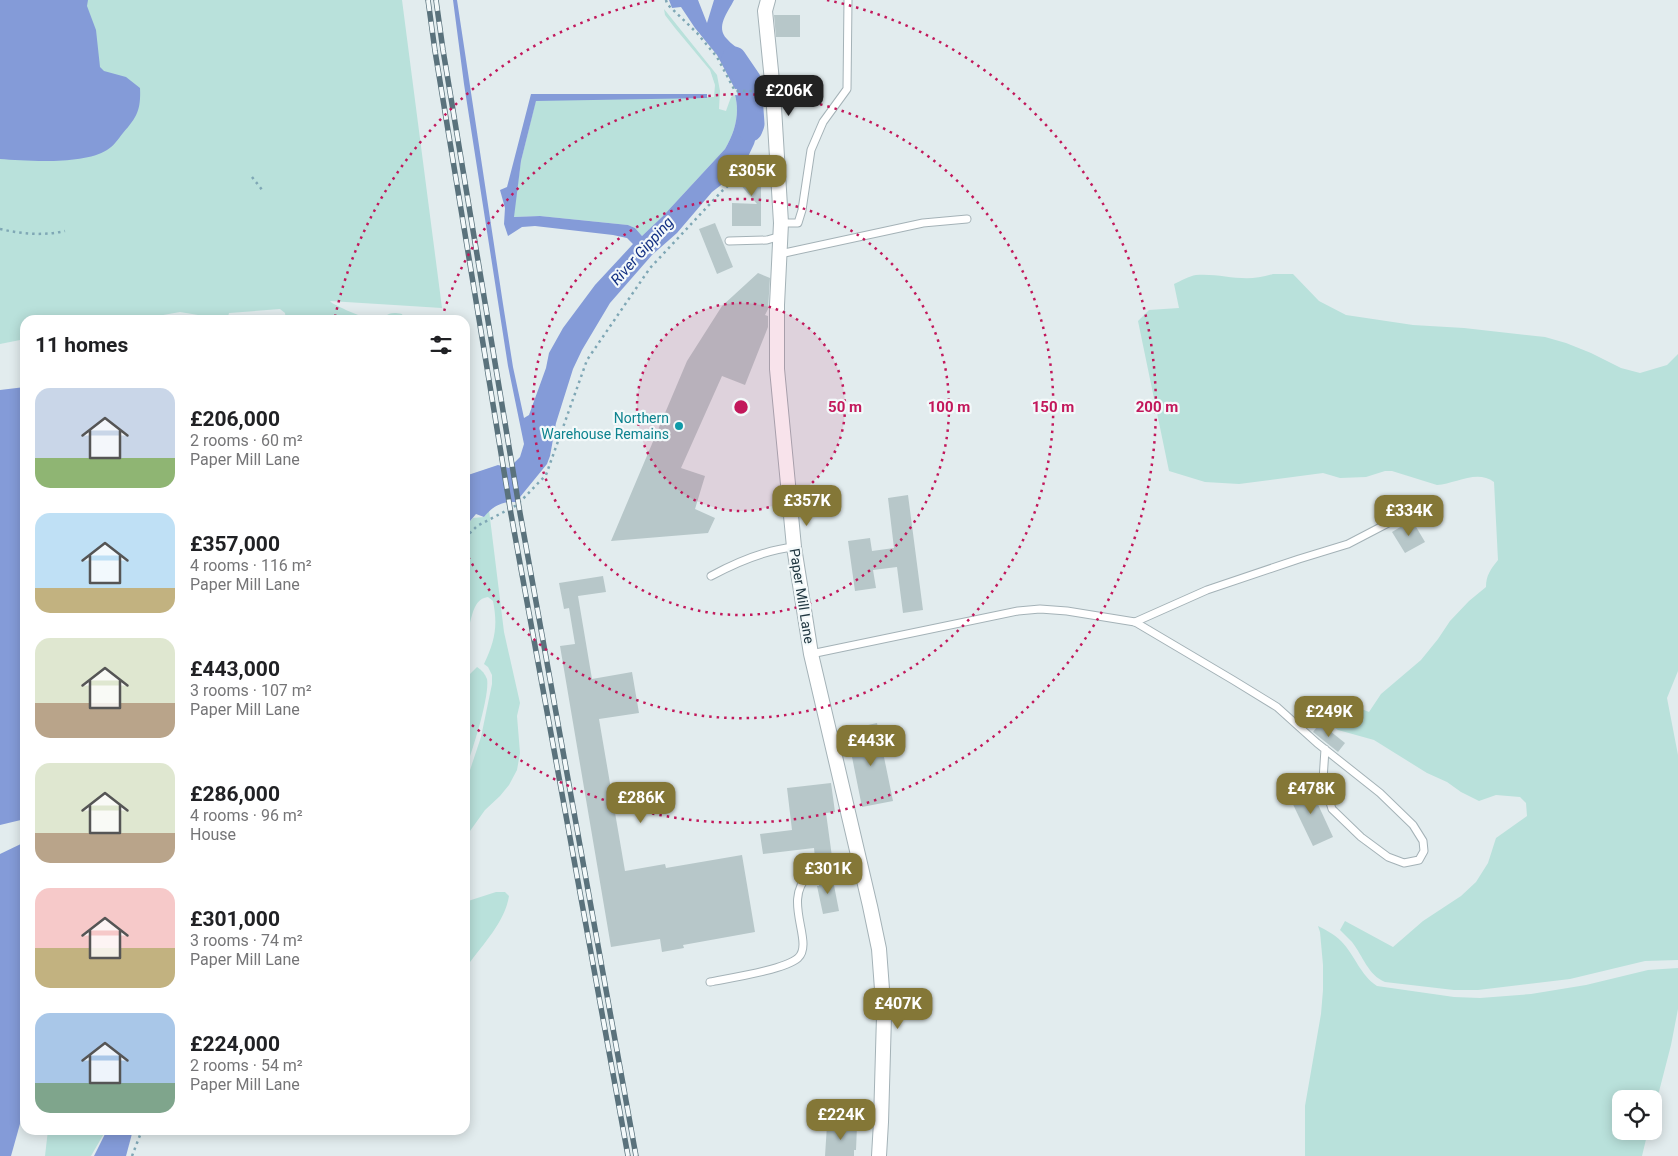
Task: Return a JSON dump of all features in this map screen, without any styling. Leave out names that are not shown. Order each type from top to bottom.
[{"type":"street","name":"Paper Mill Lane","points":[[768,0],[765,11],[773,91],[781,230],[776,305],[777,369],[794,547],[811,654],[879,949],[884,1016],[882,1122],[879,1156]]},
{"type":"lane","points":[[729,241],[767,240],[781,230],[798,223],[802,210],[811,150],[823,122],[847,90],[848,0]]},
{"type":"lane","points":[[780,254],[923,222],[967,219]]},
{"type":"lane","points":[[1135,622],[1207,590],[1348,544],[1396,519]]},
{"type":"lane","points":[[711,576],[735,563],[782,548],[794,547]]},
{"type":"lane","points":[[811,654],[1018,611],[1040,609],[1067,611],[1135,622],[1233,680],[1276,708],[1380,793],[1413,825],[1423,841],[1424,851],[1419,860],[1404,863],[1388,857],[1361,837],[1332,809],[1323,780],[1325,749]]},
{"type":"lane","points":[[710,982],[770,970],[796,959],[802,953],[803,942],[797,907],[798,892],[802,881],[809,875],[860,863]]},
{"type":"path","points":[[666,0],[667,4],[697,33],[717,57],[734,91],[763,91]]},
{"type":"path","points":[[470,533],[477,526],[517,504],[546,475],[587,360],[650,268],[722,191],[776,145]]},
{"type":"path","points":[[252,177],[263,191]]},
{"type":"path","points":[[0,228],[32,234],[65,231]]},
{"type":"path","points":[[132,1156],[140,1135]]},
{"type":"green space","points":[[0,0],[402,0],[442,308],[330,301],[358,315],[285,315],[280,309],[229,313],[228,315],[198,315],[180,312],[163,315],[20,315],[20,340],[0,344]]},
{"type":"green space","points":[[664,9],[717,75],[720,91],[719,109],[726,111],[731,97],[735,95],[736,123],[725,149],[642,236],[635,228],[628,225],[540,216],[513,217],[521,161],[536,100],[714,97],[715,85],[710,70],[665,15]]},
{"type":"green space","points":[[1273,274],[1293,274],[1319,301],[1346,315],[1413,325],[1464,328],[1545,337],[1591,353],[1621,368],[1640,373],[1667,365],[1678,354],[1678,671],[1667,698],[1678,755],[1678,960],[1645,961],[1570,979],[1478,990],[1454,990],[1385,982],[1379,979],[1370,970],[1352,942],[1340,930],[1345,921],[1393,947],[1423,921],[1461,896],[1476,882],[1488,863],[1496,838],[1527,816],[1526,803],[1520,797],[1496,795],[1479,801],[1447,782],[1427,773],[1374,740],[1338,730],[1325,721],[1338,709],[1352,705],[1369,712],[1381,694],[1421,660],[1450,621],[1486,587],[1491,569],[1498,560],[1494,482],[1487,478],[1473,477],[1437,485],[1392,471],[1385,471],[1366,477],[1340,478],[1323,473],[1239,484],[1205,482],[1169,471],[1138,321],[1149,310],[1179,308],[1174,284],[1191,276],[1252,278]]},
{"type":"green space","points":[[393,313],[402,315],[388,315]]},
{"type":"green space","points":[[489,510],[504,632],[520,703],[517,716],[520,753],[517,770],[509,785],[485,810],[470,831],[470,770],[481,737],[492,684],[492,675],[484,664],[491,648],[495,626],[493,601],[488,597],[478,603],[470,622],[470,521],[473,518],[484,517]]},
{"type":"green space","points":[[477,667],[487,679],[487,687],[480,724],[470,756],[470,674]]},
{"type":"green space","points":[[496,892],[505,892],[509,896],[507,906],[498,924],[470,962],[470,900]]},
{"type":"green space","points":[[1318,926],[1341,941],[1366,976],[1377,986],[1454,997],[1480,998],[1531,994],[1586,985],[1648,970],[1678,968],[1678,1009],[1659,1090],[1612,1090],[1612,1140],[1646,1140],[1642,1156],[1305,1156],[1305,1106],[1321,1014],[1323,990],[1320,932]]},
{"type":"green space","points":[[47,1135],[103,1135],[91,1156],[45,1156]]},
{"type":"water","points":[[0,0],[88,0],[87,6],[96,30],[100,67],[104,71],[126,77],[140,88],[139,108],[135,118],[109,148],[97,155],[70,160],[0,159]]},
{"type":"water","points":[[453,0],[457,0],[513,367],[524,418],[529,415],[546,368],[549,353],[563,328],[595,285],[633,244],[627,238],[613,235],[535,226],[522,227],[508,236],[504,224],[505,208],[500,190],[507,187],[531,94],[707,94],[707,98],[536,101],[521,161],[514,217],[540,216],[628,225],[635,228],[642,236],[725,149],[736,123],[735,95],[759,97],[761,121],[754,144],[746,161],[729,179],[712,192],[677,233],[652,255],[610,303],[573,369],[556,423],[547,464],[516,502],[506,502],[498,505],[484,517],[476,514],[470,521],[470,474],[498,465],[509,468],[520,457],[524,444],[508,366],[464,84]]},
{"type":"water","points":[[669,0],[698,0],[707,23],[714,0],[734,0],[722,25],[722,30],[727,39],[747,61],[758,88],[735,89],[717,55],[681,7],[672,8]]},
{"type":"water","points":[[20,388],[20,820],[0,825],[0,390]]},
{"type":"water","points":[[20,844],[20,1124],[11,1156],[0,1156],[0,854]]},
{"type":"water","points":[[104,1135],[132,1135],[126,1156],[94,1156]]},
{"type":"building","points":[[774,15],[800,15],[800,37],[776,37]]},
{"type":"building","points":[[768,155],[770,181],[761,181],[761,226],[732,226],[732,203],[757,204],[739,183]]},
{"type":"building","points":[[715,223],[733,267],[717,274],[699,229]]},
{"type":"building","name":"Northern Warehouse Remains","points":[[758,273],[770,278],[768,309],[765,315],[768,316],[768,327],[745,385],[722,376],[681,468],[705,476],[695,509],[715,518],[708,533],[611,541],[687,361],[722,306]]},
{"type":"building","points":[[908,495],[923,610],[903,613],[897,567],[873,570],[876,588],[855,591],[848,541],[870,538],[872,551],[894,548],[888,498]]},
{"type":"building","points":[[1412,520],[1425,542],[1405,553],[1392,532]]},
{"type":"building","points":[[603,576],[606,592],[578,596],[592,679],[632,672],[639,713],[599,719],[625,871],[665,864],[666,868],[742,855],[755,932],[683,945],[684,948],[662,952],[660,939],[611,947],[560,646],[575,644],[569,608],[564,609],[559,583]]},
{"type":"building","points":[[877,723],[893,801],[862,807],[849,742],[858,741],[855,728]]},
{"type":"building","points":[[1320,723],[1345,743],[1338,752],[1313,732]]},
{"type":"building","points":[[831,783],[835,812],[826,813],[833,864],[816,868],[814,848],[763,854],[760,834],[792,830],[787,788]]},
{"type":"building","points":[[1309,785],[1333,837],[1313,846],[1288,794]]},
{"type":"building","points":[[832,875],[839,911],[823,914],[817,886],[819,886],[818,878]]},
{"type":"building","points":[[827,1125],[857,1126],[854,1156],[825,1156]]},
{"type":"waterway","name":"River Gipping","points":[[734,59],[749,81],[752,124],[750,129]]},
{"type":"railway","points":[[428,0],[511,514],[628,1156]]},
{"type":"railway","points":[[436,0],[520,513],[636,1156]]},
{"type":"place","name":"Northern Warehouse Remains","points":[[679,426]]}]
